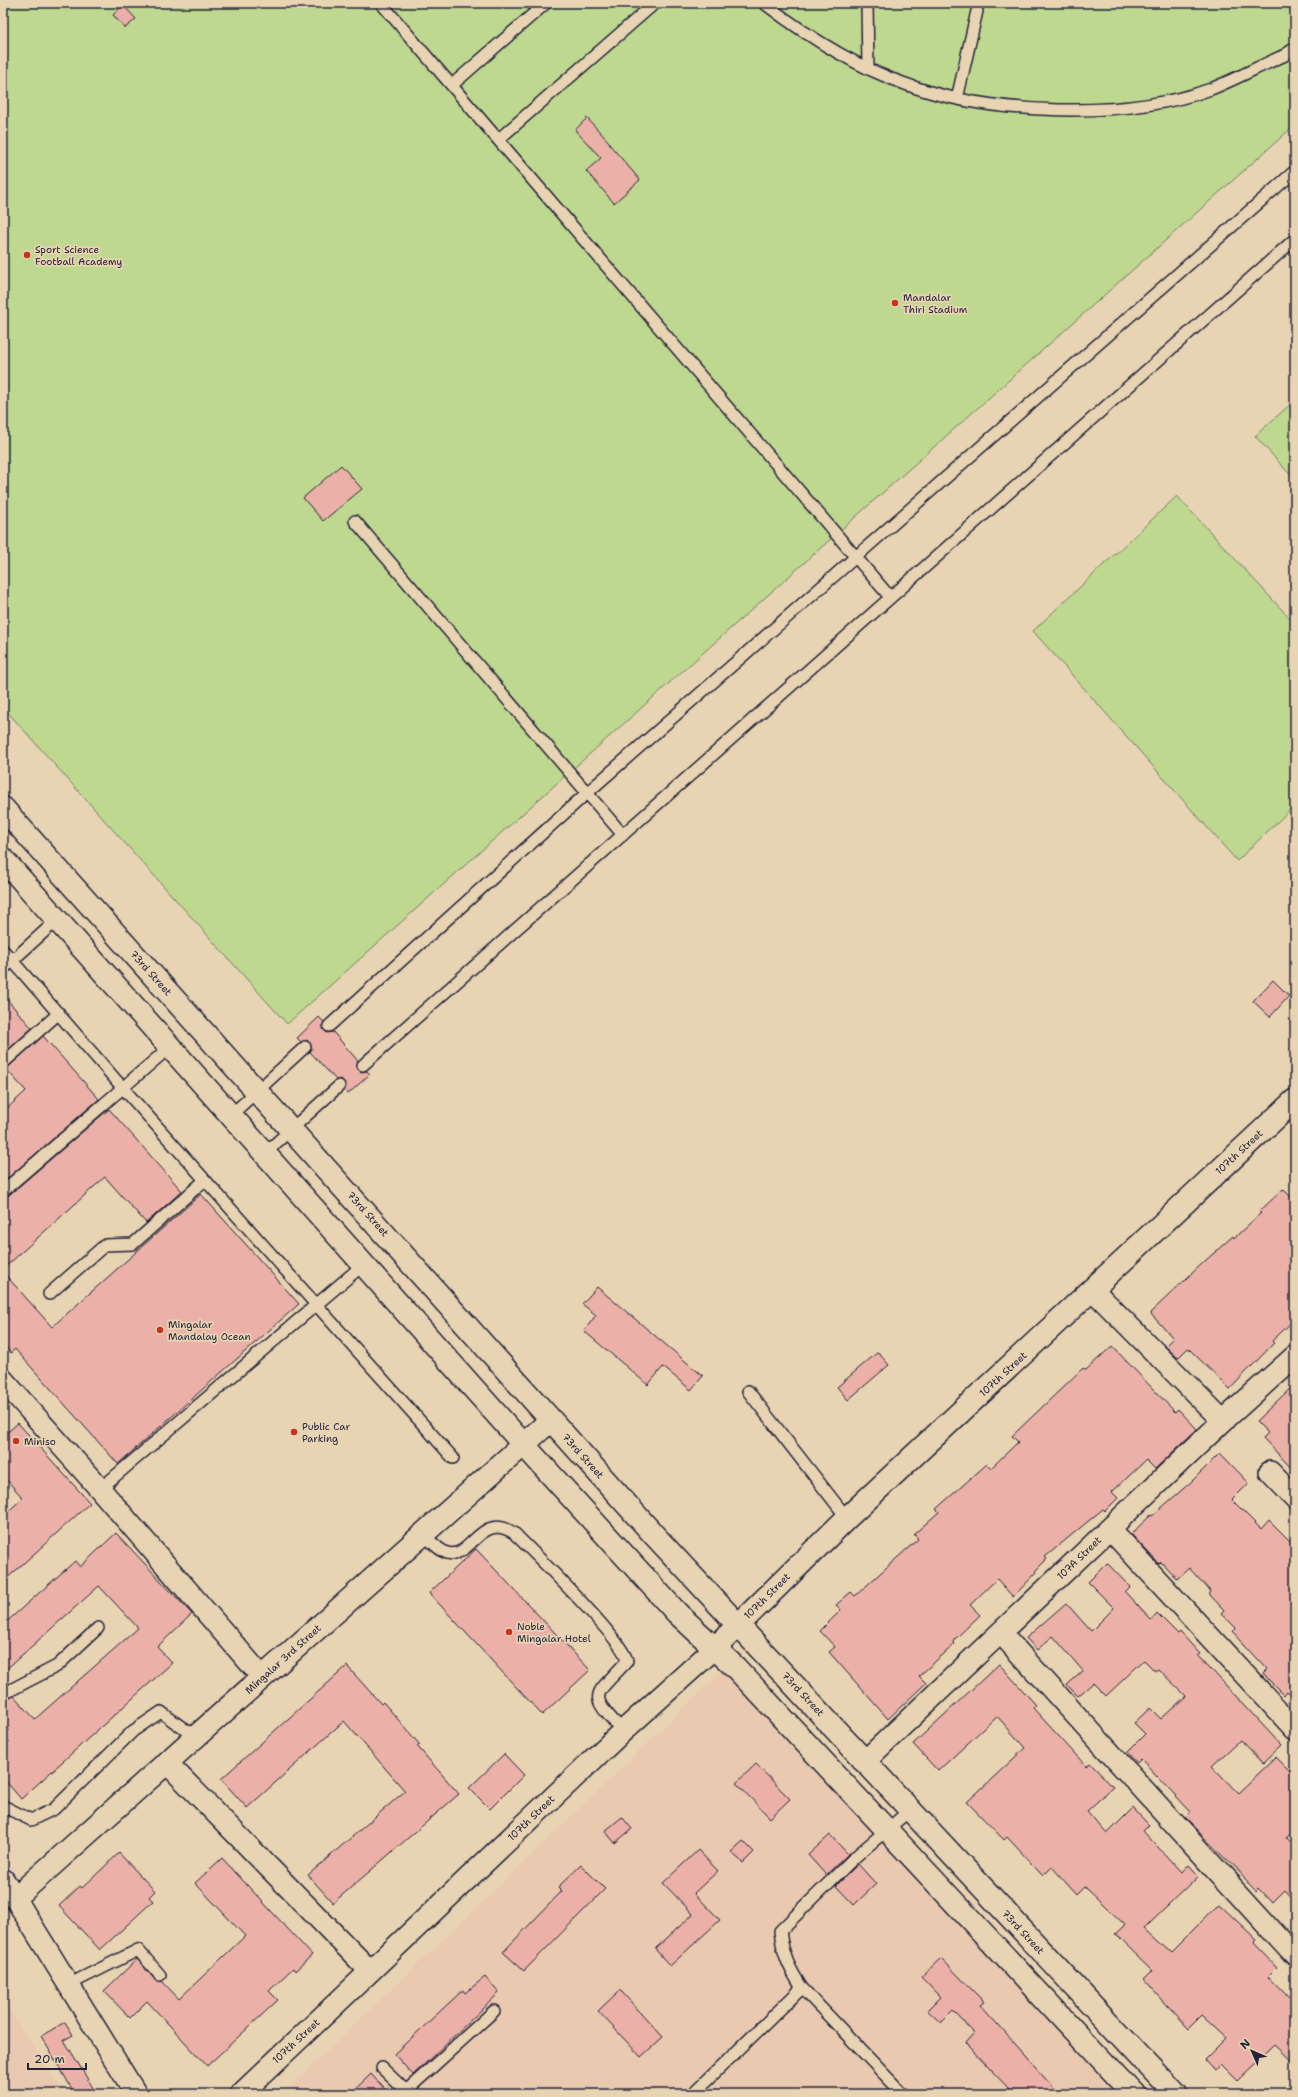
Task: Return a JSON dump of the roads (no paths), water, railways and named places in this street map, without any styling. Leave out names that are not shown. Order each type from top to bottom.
[{"type":"main road","name":"73rd Street","points":[[3,808],[655,1536],[1175,2094]]},
{"type":"main road","points":[[3,860],[524,1444],[677,1613],[735,1667],[1133,2094]]},
{"type":"main road","name":"107th Street","points":[[715,1648],[847,1518],[1295,1100]]},
{"type":"main road","name":"Mingalar 3rd Street","points":[[15,1898],[551,1420]]},
{"type":"main road","points":[[3,1880],[15,1898]]},
{"type":"street","points":[[1093,1290],[1224,1421]]},
{"type":"street","name":"107A Street","points":[[864,1762],[1224,1421],[1295,1356]]},
{"type":"street","points":[[3,1380],[100,1489],[262,1677]]},
{"type":"street","points":[[1270,1472],[1295,1498]]},
{"type":"street","points":[[1110,1529],[1295,1729]]},
{"type":"street","points":[[1001,1633],[1295,1956]]},
{"type":"street","name":"107th Street","points":[[241,2094],[623,1731],[715,1648]]},
{"type":"street","points":[[166,1762],[370,1971]]},
{"type":"street","points":[[15,1898],[136,2094]]},
{"type":"lane","points":[[382,3],[890,597]]},
{"type":"lane","points":[[452,85],[546,3]]},
{"type":"lane","points":[[498,139],[655,3]]},
{"type":"lane","points":[[764,3],[788,22],[832,49],[868,69],[908,85],[957,99],[1038,109],[1099,110],[1163,101],[1210,89],[1285,55],[1295,48]]},
{"type":"lane","points":[[867,3],[868,69]]},
{"type":"lane","points":[[957,99],[977,11]]},
{"type":"lane","points":[[328,1026],[588,792],[1295,171]]},
{"type":"lane","points":[[363,1065],[1295,239]]},
{"type":"lane","points":[[355,521],[624,834]]},
{"type":"lane","points":[[3,969],[57,920]]},
{"type":"lane","points":[[3,950],[122,1087],[453,1458]]},
{"type":"lane","points":[[3,1063],[59,1013]]},
{"type":"lane","points":[[3,1191],[170,1047]]},
{"type":"lane","points":[[231,1115],[304,1047]]},
{"type":"lane","points":[[265,1153],[339,1086]]},
{"type":"lane","points":[[49,1294],[105,1245],[133,1244],[205,1180]]},
{"type":"lane","points":[[100,1489],[364,1264]]},
{"type":"lane","points":[[748,1391],[847,1518]]},
{"type":"lane","points":[[423,1534],[446,1553],[455,1553],[493,1526],[504,1527],[514,1533],[618,1642],[627,1656],[627,1661],[602,1688],[598,1696],[598,1702],[603,1710],[623,1731]]},
{"type":"lane","points":[[3,1694],[57,1666],[98,1628]]},
{"type":"lane","points":[[3,1806],[31,1820],[54,1809],[133,1731],[161,1712],[195,1737]]},
{"type":"lane","points":[[903,2094],[802,1988],[788,1967],[782,1948],[780,1931],[796,1913],[855,1857],[910,1810]]},
{"type":"lane","points":[[68,1985],[138,1950],[160,1975]]},
{"type":"lane","points":[[693,2094],[802,1988]]},
{"type":"lane","points":[[382,2068],[408,2092],[494,2011]]},
{"type":"place","name":"Sport Science Football Academy","points":[[27,255]]},
{"type":"place","name":"Mandalar Thiri Stadium","points":[[895,303]]},
{"type":"place","name":"Mingalar Mandalay Ocean","points":[[160,1330]]},
{"type":"place","name":"Public Car Parking","points":[[294,1432]]},
{"type":"place","name":"Miniso","points":[[16,1441]]},
{"type":"place","name":"Noble Mingalar Hotel","points":[[509,1632]]}]
